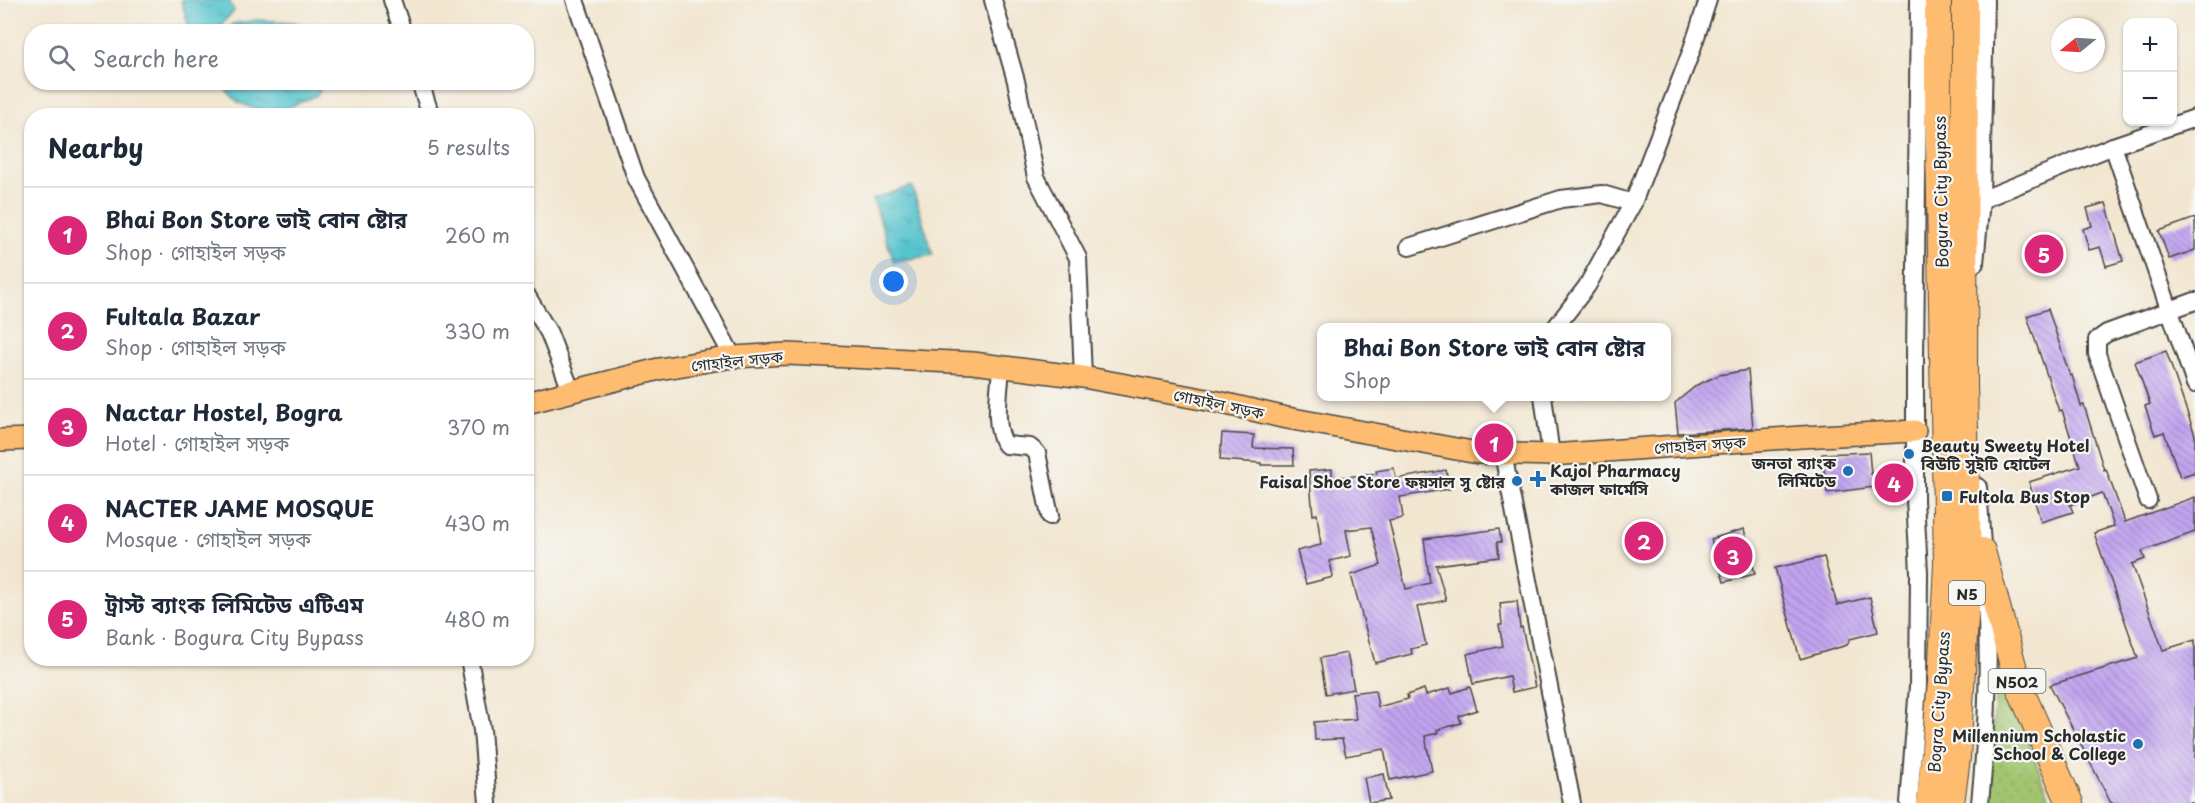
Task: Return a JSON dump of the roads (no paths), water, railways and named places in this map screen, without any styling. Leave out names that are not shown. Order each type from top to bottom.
[{"type":"highway","name":"Bogura City Bypass","points":[[1938,0],[1938,94],[1953,384]]},
{"type":"highway","name":"Bogura City Bypass","points":[[1953,384],[1965,0]]},
{"type":"highway","name":"Bogra City Bypass","points":[[1930,803],[1941,682],[1953,384]]},
{"type":"highway","name":"Bogra City Bypass","points":[[1952,803],[1957,758],[1968,565],[1953,384]]},
{"type":"highway","name":"N502","points":[[1982,552],[2018,684],[2070,803]]},
{"type":"main road","name":"গোহাইল সড়ক","points":[[534,401],[659,369],[733,357],[786,354],[878,357],[1001,367],[1083,377],[1478,453],[1551,455],[1789,437],[1915,431]]},
{"type":"main road","points":[[0,440],[24,439]]},
{"type":"street","points":[[392,0],[400,24]]},
{"type":"street","points":[[575,0],[636,178],[733,357]]},
{"type":"street","points":[[993,0],[1016,81],[1036,177],[1078,258],[1083,377]]},
{"type":"street","points":[[1558,323],[1587,286],[1633,203],[1691,52],[1708,0]]},
{"type":"street","points":[[1909,803],[1918,686],[1919,572],[1915,500],[1915,431],[1919,0]]},
{"type":"street","points":[[1980,803],[1987,735],[1989,644],[1975,447],[1973,282],[1981,200],[1985,0]]},
{"type":"street","points":[[423,90],[428,108]]},
{"type":"street","points":[[1981,200],[2113,146],[2195,118]]},
{"type":"street","points":[[2113,146],[2195,384]]},
{"type":"street","points":[[1409,247],[1562,199],[1602,194],[1633,203]]},
{"type":"street","points":[[2148,500],[2096,346],[2097,340],[2107,333],[2195,301]]},
{"type":"street","points":[[534,308],[549,333],[572,393]]},
{"type":"street","points":[[1001,367],[998,427],[1002,440],[1006,445],[1030,447],[1036,453],[1050,516]]},
{"type":"street","points":[[1544,401],[1551,455]]},
{"type":"street","points":[[1503,454],[1572,803]]},
{"type":"street","points":[[470,666],[482,730],[488,803]]},
{"type":"water","points":[[181,0],[229,0],[234,11],[222,24],[188,24]]},
{"type":"water","points":[[257,20],[299,24],[232,24]]},
{"type":"water","points":[[226,90],[320,90],[316,96],[287,108],[252,108],[238,102]]},
{"type":"water","points":[[912,186],[933,255],[894,262],[873,199]]},
{"type":"place","name":"ট্রাস্ট ব্যাংক লিমিটেড এটিএম","points":[[2044,254]]},
{"type":"place","name":"Bhai Bon Store ভাই বোন ষ্টোর","points":[[1494,443]]},
{"type":"place","name":"Beauty Sweety Hotel বিউটি সুইটি হোটেল","points":[[1909,454]]},
{"type":"place","name":"জনতা ব্যাংক লিমিটেড","points":[[1848,471]]},
{"type":"place","name":"Kajol Pharmacy কাজল ফার্মেসি","points":[[1538,479]]},
{"type":"place","name":"Faisal Shoe Store ফয়সাল সু ষ্টোর","points":[[1517,481]]},
{"type":"place","name":"NACTER JAME MOSQUE","points":[[1894,483]]},
{"type":"place","name":"Fultola Bus Stop","points":[[1947,496]]},
{"type":"place","name":"Fultala Bazar","points":[[1644,541]]},
{"type":"place","name":"Nactar Hostel, Bogra","points":[[1733,556]]},
{"type":"place","name":"Millennium Scholastic School & College","points":[[2138,744]]}]
